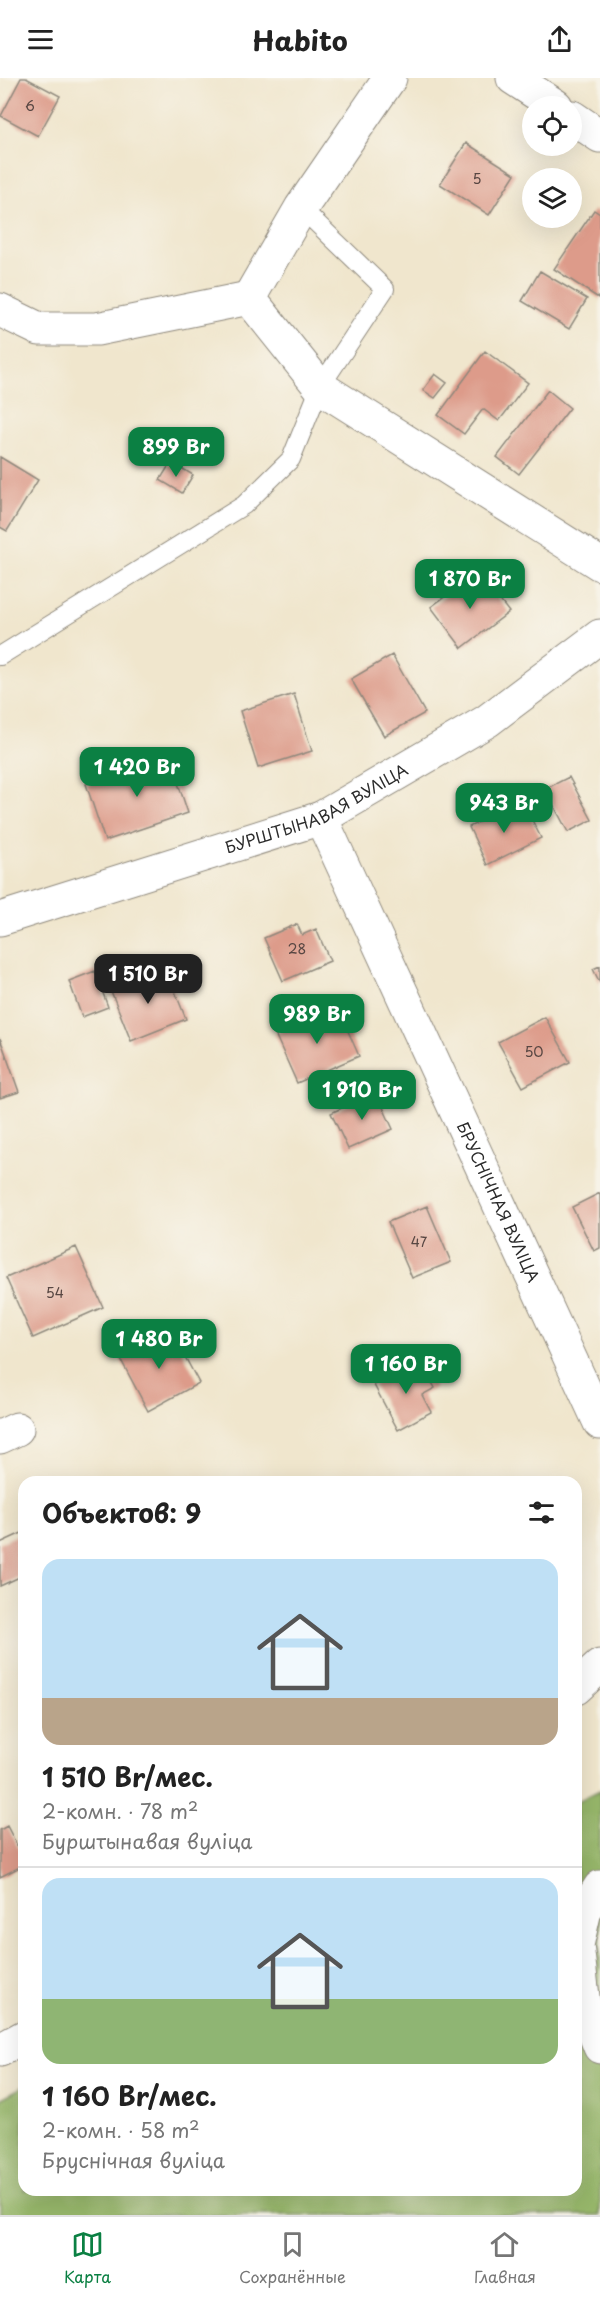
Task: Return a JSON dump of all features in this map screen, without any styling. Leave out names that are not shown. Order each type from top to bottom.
[{"type":"street","points":[[0,310],[39,329],[97,328],[249,298],[301,208],[390,78]]},
{"type":"street","points":[[513,78],[541,96]]},
{"type":"street","points":[[582,124],[600,136]]},
{"type":"street","points":[[249,298],[320,387],[600,564]]},
{"type":"street","name":"БУРШТЫНАВАЯ ВУЛІЦА","points":[[0,919],[321,818],[487,721],[600,636]]},
{"type":"street","name":"БРУСНІЧНАЯ ВУЛІЦА","points":[[321,818],[600,1423]]},
{"type":"street","points":[[582,1682],[600,1666]]},
{"type":"street","points":[[582,1924],[585,1910],[600,1887]]},
{"type":"street","points":[[582,1990],[584,2007],[600,2047]]},
{"type":"street","points":[[0,2050],[18,2040]]},
{"type":"lane","points":[[0,656],[244,505],[291,459],[320,387],[385,289],[301,208]]},
{"type":"green space","points":[[600,1790],[600,2215],[0,2215],[0,2099],[18,2089],[18,2196],[582,2196],[582,1799]]},
{"type":"building","points":[[21,78],[26,78],[60,96],[38,136],[1,116]]},
{"type":"building","points":[[466,143],[515,174],[489,215],[440,184]]},
{"type":"building","points":[[594,210],[600,214],[600,299],[554,269]]},
{"type":"building","points":[[540,271],[587,299],[569,329],[522,301]]},
{"type":"building","points":[[485,351],[528,383],[499,421],[483,409],[464,434],[438,415]]},
{"type":"building","points":[[435,374],[447,383],[435,398],[423,390]]},
{"type":"building","points":[[548,390],[570,408],[519,474],[497,457]]},
{"type":"building","points":[[0,457],[38,480],[7,531],[0,527]]},
{"type":"building","points":[[171,462],[193,475],[182,493],[160,480]]},
{"type":"building","points":[[478,572],[509,612],[462,648],[431,607]]},
{"type":"building","points":[[392,655],[425,713],[384,736],[351,679]]},
{"type":"building","points":[[294,694],[312,751],[258,768],[240,711]]},
{"type":"building","points":[[169,756],[188,813],[105,841],[86,784]]},
{"type":"building","points":[[569,777],[592,820],[568,832],[545,789]]},
{"type":"building","points":[[507,808],[511,816],[526,808],[541,838],[487,865],[469,827]]},
{"type":"building","points":[[297,924],[302,935],[316,929],[330,961],[283,981],[264,938]]},
{"type":"building","points":[[600,966],[600,983],[593,969]]},
{"type":"building","points":[[166,969],[186,1019],[131,1041],[111,991]]},
{"type":"building","points":[[95,971],[108,1007],[82,1017],[69,981]]},
{"type":"building","points":[[337,1006],[359,1056],[297,1083],[275,1034]]},
{"type":"building","points":[[545,1017],[570,1062],[523,1087],[498,1042]]},
{"type":"building","points":[[0,1038],[19,1092],[0,1098]]},
{"type":"building","points":[[376,1092],[393,1129],[348,1149],[331,1113]]},
{"type":"building","points":[[600,1193],[600,1248],[594,1251],[572,1207]]},
{"type":"building","points":[[427,1206],[451,1262],[412,1278],[388,1222]]},
{"type":"building","points":[[76,1247],[103,1307],[33,1338],[6,1278]]},
{"type":"building","points":[[170,1329],[199,1383],[148,1411],[119,1356]]},
{"type":"building","points":[[420,1361],[435,1388],[422,1395],[431,1412],[398,1430],[374,1385]]},
{"type":"building","points":[[18,1535],[18,1578],[0,1586],[0,1543]]},
{"type":"building","points":[[7,1826],[18,1847],[18,1868],[0,1877],[0,1830]]}]
